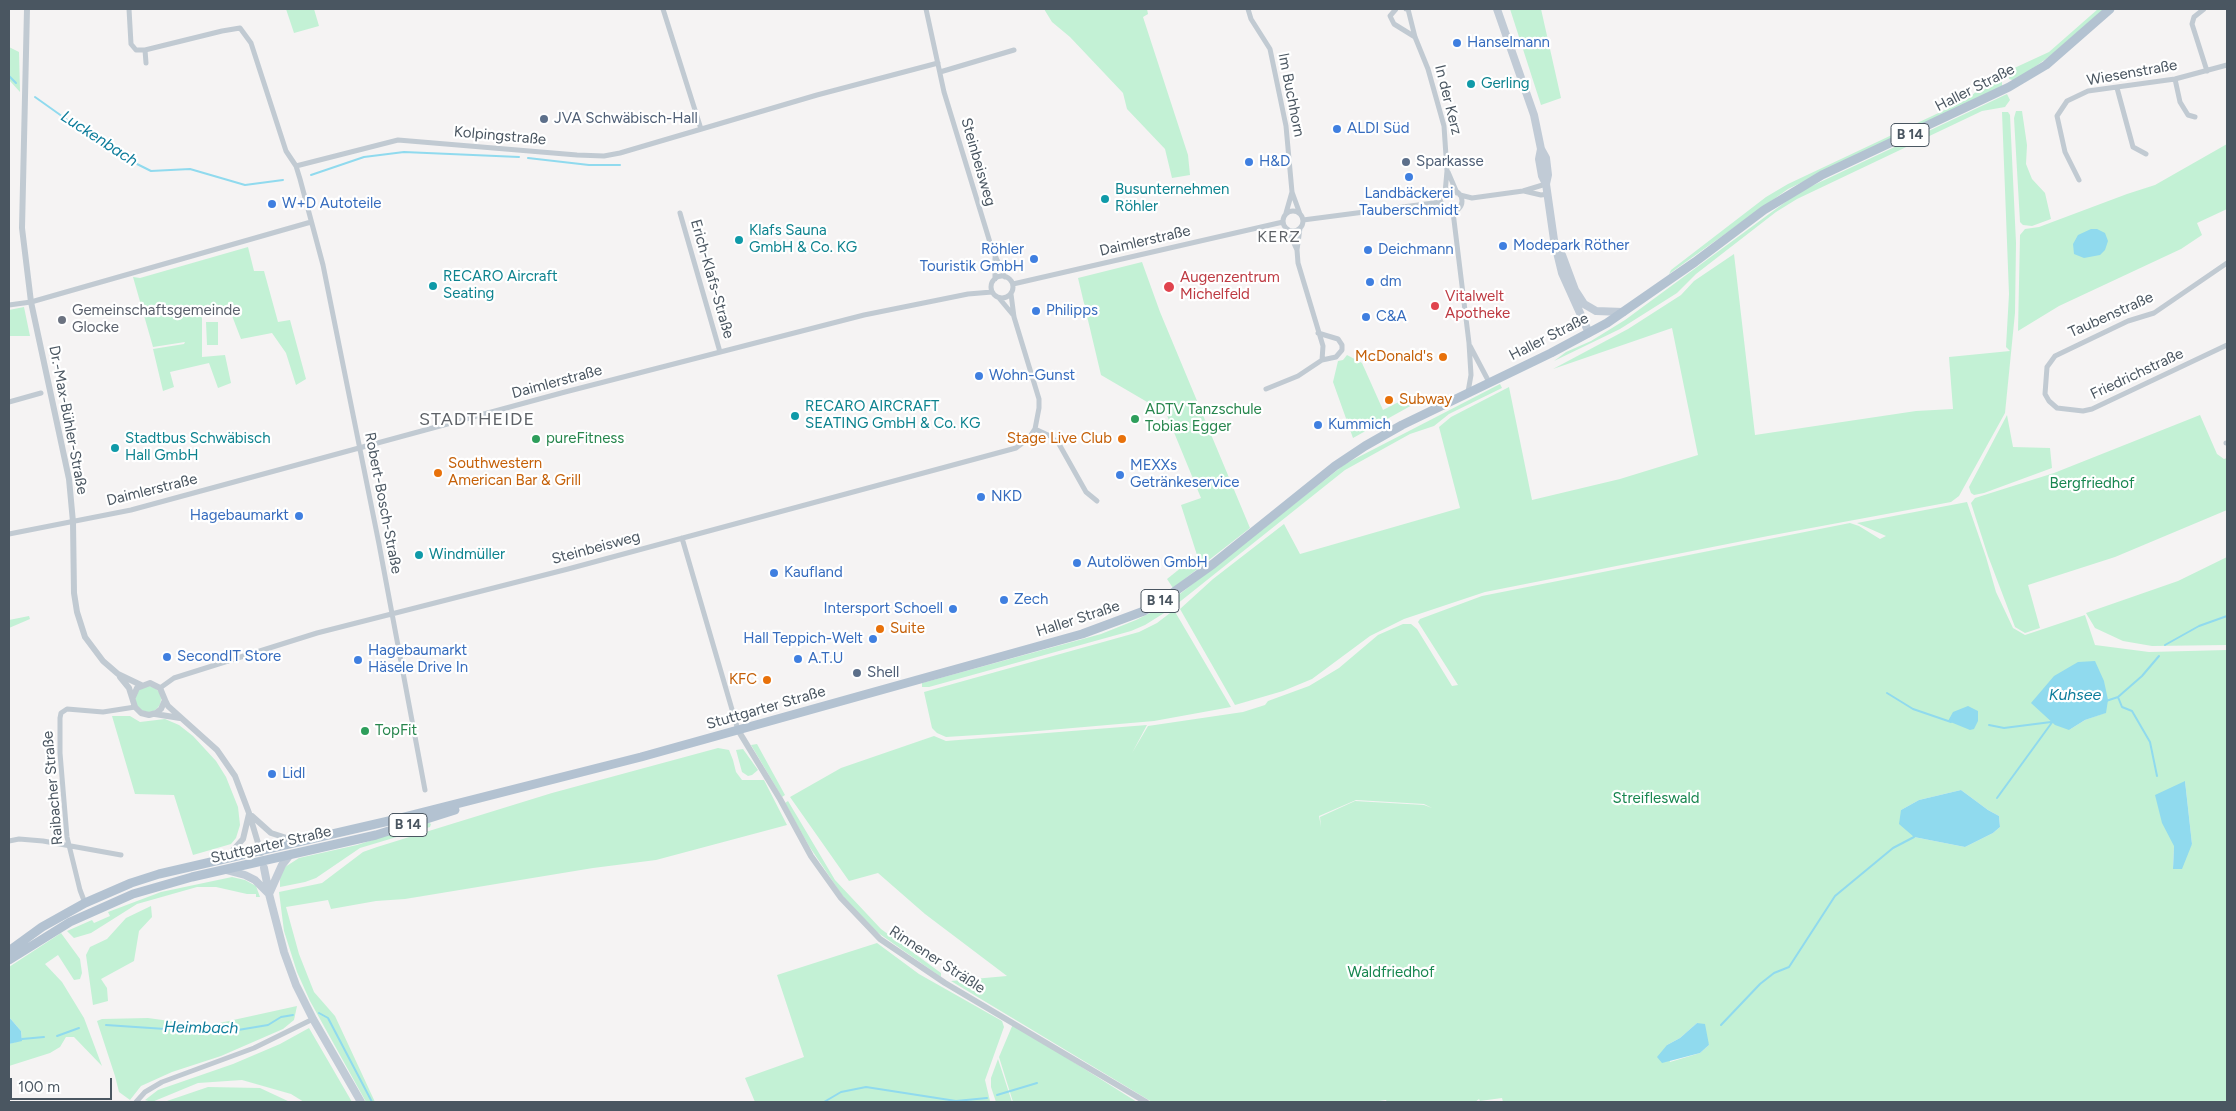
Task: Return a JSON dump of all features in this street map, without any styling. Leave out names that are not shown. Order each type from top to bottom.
[{"type":"main road","points":[[1497,9],[1534,115],[1541,149],[1539,159],[1541,171],[1546,184],[1554,240],[1562,272],[1589,333]]},
{"type":"main road","name":"Haller Straße","points":[[988,660],[1082,634],[1144,610],[1167,597],[1214,564],[1328,472],[1365,446],[1402,425],[1589,333],[1695,262],[1764,210],[1822,175],[1996,95],[2046,65],[2110,9]]},
{"type":"main road","points":[[1554,240],[1563,255],[1575,290],[1584,304],[1596,312],[1623,312]]},
{"type":"main road","name":"Stuttgarter Straße","points":[[9,951],[42,927],[85,903],[124,886],[159,874],[551,781],[988,660]]},
{"type":"main road","name":"Stuttgarter Straße","points":[[9,960],[70,922],[114,901],[162,885],[226,870],[263,865],[289,856],[376,835],[551,781]]},
{"type":"main road","points":[[269,891],[282,865],[289,856]]},
{"type":"main road","points":[[263,865],[284,952],[296,986],[313,1020],[361,1102]]},
{"type":"main road","points":[[226,870],[250,877],[269,891]]},
{"type":"street","name":"Dr.-Max-Bühler-Straße","points":[[27,9],[22,228],[31,302],[69,479],[73,522],[74,593],[77,612],[85,637],[103,661],[118,674],[141,685]]},
{"type":"street","points":[[129,9],[132,44],[136,50],[145,50],[146,63]]},
{"type":"street","points":[[663,9],[701,129]]},
{"type":"street","name":"Steinbeisweg","points":[[926,9],[940,72],[995,258],[1005,277]]},
{"type":"street","name":"Im Buchhorn","points":[[1248,9],[1251,19],[1270,49],[1286,126],[1292,192],[1300,214]]},
{"type":"street","points":[[1396,9],[1390,16],[1394,24],[1415,37]]},
{"type":"street","name":"In der Kerz","points":[[1406,9],[1412,20],[1415,37],[1428,69],[1444,126],[1448,171],[1445,193]]},
{"type":"street","points":[[2204,9],[2194,17],[2192,24],[2207,71]]},
{"type":"street","name":"Robert-Bosch-Straße","points":[[145,50],[240,28],[251,43],[286,151],[296,166],[323,265],[425,790]]},
{"type":"street","points":[[940,72],[1014,50]]},
{"type":"street","name":"Kolpingstraße","points":[[296,166],[398,140],[604,156],[938,63]]},
{"type":"street","name":"Wiesenstraße","points":[[2079,180],[2065,152],[2057,116],[2067,101],[2088,91],[2175,79],[2227,65]]},
{"type":"street","points":[[2175,79],[2180,102],[2188,115],[2195,117]]},
{"type":"street","points":[[2117,88],[2133,147],[2146,154]]},
{"type":"street","name":"In der Kerz","points":[[1448,171],[1459,194]]},
{"type":"street","points":[[1441,202],[1446,210],[1453,212],[1472,198],[1523,191],[1546,184]]},
{"type":"street","points":[[1441,202],[1445,193],[1451,191],[1472,198]]},
{"type":"street","points":[[1523,191],[1541,195],[1548,194]]},
{"type":"street","name":"Im Buchhorn","points":[[1286,213],[1292,192]]},
{"type":"street","points":[[1459,194],[1462,204]]},
{"type":"street","points":[[1303,220],[1441,202]]},
{"type":"street","points":[[1297,250],[1303,220],[1300,214],[1293,211],[1286,213],[1283,222],[1297,250],[1303,282],[1323,346],[1322,360]]},
{"type":"street","points":[[1453,212],[1469,343],[1471,375],[1468,393]]},
{"type":"street","name":"Erich-Klafs-Straße","points":[[680,213],[720,352]]},
{"type":"street","points":[[9,305],[31,302],[311,222]]},
{"type":"street","name":"Daimlerstraße","points":[[1013,284],[1283,222]]},
{"type":"street","points":[[1288,230],[1294,231],[1300,228]]},
{"type":"street","name":"Steinbeisweg","points":[[995,258],[995,279]]},
{"type":"street","name":"Taubenstraße","points":[[2045,383],[2047,367],[2055,356],[2128,321],[2154,313],[2227,263]]},
{"type":"street","points":[[1014,317],[992,292],[992,285],[995,279],[1005,277],[1013,284],[1011,294],[1014,317],[1039,399],[1040,414],[1035,429],[1050,436],[1059,444],[1086,492],[1097,501]]},
{"type":"street","name":"Daimlerstraße","points":[[9,534],[131,510],[359,447],[864,315],[968,294],[992,292]]},
{"type":"street","points":[[999,298],[1005,298],[1011,294]]},
{"type":"street","points":[[1266,388],[1298,376],[1322,360],[1336,357],[1342,350],[1342,345],[1338,339],[1318,333]]},
{"type":"street","points":[[1469,343],[1489,382]]},
{"type":"street","name":"Friedrichstraße","points":[[2045,383],[2045,394],[2052,405],[2057,408],[2083,411],[2110,402],[2227,347]]},
{"type":"street","points":[[9,402],[41,393]]},
{"type":"street","name":"Steinbeisweg","points":[[160,688],[182,675],[317,633],[682,538],[1016,448],[1029,438],[1035,429]]},
{"type":"street","points":[[682,538],[738,730]]},
{"type":"street","name":"Dr.-Max-Bühler-Straße","points":[[118,674],[133,697]]},
{"type":"street","points":[[181,718],[144,714],[135,707],[133,697],[137,688],[150,683],[160,688],[168,706],[206,738],[226,762],[235,776],[250,813],[263,865]]},
{"type":"street","points":[[153,714],[161,709],[164,700]]},
{"type":"street","name":"Raibacher Straße","points":[[85,903],[79,887],[66,831],[60,754],[59,727],[61,713],[67,709],[103,712],[135,707]]},
{"type":"street","name":"Rinnener Sträßle","points":[[738,730],[775,790],[811,856],[841,898],[880,939],[944,983],[1146,1102]]},
{"type":"street","points":[[250,813],[271,833],[298,842]]},
{"type":"street","points":[[226,858],[243,838],[250,813]]},
{"type":"street","points":[[9,841],[19,839],[69,844],[121,854]]},
{"type":"street","points":[[136,1102],[146,1092],[162,1082],[254,1048],[313,1020]]},
{"type":"green space","points":[[286,9],[314,9],[319,26],[294,33]]},
{"type":"green space","points":[[1044,9],[1147,9],[1148,14],[1143,17],[1188,155],[1190,175],[1172,178],[1165,149],[1127,109],[1123,93],[1070,37],[1052,22]]},
{"type":"green space","points":[[1510,9],[1541,9],[1561,98],[1541,105]]},
{"type":"green space","points":[[2098,9],[2104,9],[2050,56],[2015,81],[2009,79],[2010,70],[2049,52]]},
{"type":"green space","points":[[9,47],[19,52],[20,92],[9,80]]},
{"type":"green space","points":[[1997,77],[2002,81],[2002,86],[1788,189],[1669,274],[1671,270],[1766,197],[1788,184],[1966,100]]},
{"type":"green space","points":[[2007,94],[2010,100],[2005,107],[1982,111],[1797,199],[1776,212],[1696,274],[1677,293],[1620,329],[1554,361],[1566,352],[1591,341],[1625,320],[1799,192]]},
{"type":"green space","points":[[2016,111],[2022,111],[2027,145],[2026,164],[2032,179],[2045,193],[2051,219],[2032,226],[2023,225],[2020,222],[2014,118]]},
{"type":"green space","points":[[2002,112],[2008,112],[2010,115],[2016,243],[2015,313],[2005,413],[1959,496],[1951,502],[1485,592],[1404,619],[1370,636],[1312,679],[1283,691],[1235,705],[1180,609],[1213,579],[1284,524],[1300,554],[1460,508],[1439,427],[1451,417],[1509,387],[1532,500],[1620,479],[1698,455],[1672,328],[1553,369],[1628,329],[1681,295],[1694,281],[1734,254],[1755,435],[1916,411],[1953,409],[1949,357],[2010,351],[2006,347],[2009,294]]},
{"type":"green space","points":[[2227,144],[2227,209],[2197,223],[2202,235],[2181,249],[2059,306],[2018,331],[2020,235],[2025,229],[2039,227],[2155,185]]},
{"type":"green space","points":[[248,247],[254,271],[264,271],[278,322],[290,320],[306,379],[296,385],[286,353],[272,333],[241,339],[229,308],[202,314],[202,357],[225,355],[231,383],[218,388],[209,363],[170,372],[174,387],[163,391],[153,349],[184,344],[185,342],[153,347],[133,277],[140,278]]},
{"type":"green space","points":[[1142,262],[1160,312],[1250,528],[1173,588],[1167,579],[1197,555],[1181,505],[1201,498],[1166,413],[1101,375],[1078,278]]},
{"type":"green space","points":[[24,307],[30,336],[9,336],[9,310]]},
{"type":"green space","points":[[206,322],[218,322],[218,345],[207,345]]},
{"type":"green space","points":[[1347,355],[1362,363],[1383,410],[1420,391],[1423,399],[1353,438],[1333,382],[1338,361],[1343,360]]},
{"type":"green space","points":[[1500,384],[1502,388],[1449,414],[1434,426],[1410,434],[1345,470],[1177,604],[1175,602],[1176,597],[1345,464]]},
{"type":"green space","points":[[2007,415],[2013,447],[2050,448],[2052,468],[1974,495],[1969,487]]},
{"type":"green space","name":"Bergfriedhof","points":[[2200,415],[2217,454],[2224,459],[2227,458],[2227,510],[2115,557],[2028,585],[2040,628],[2025,633],[2015,627],[1988,556],[1971,503],[1975,498],[2054,473]]},
{"type":"green space","name":"Streifleswald","points":[[1967,502],[1996,592],[2013,628],[2025,635],[2085,615],[2095,645],[2149,652],[2227,650],[2227,1102],[1503,1102],[1502,1098],[1480,1101],[1479,1099],[1475,1102],[1387,1102],[1386,1100],[1372,1102],[1152,1102],[951,981],[1007,976],[925,914],[878,873],[849,881],[790,797],[841,768],[934,736],[946,741],[1147,725],[1132,753],[1148,726],[1243,712],[1265,705],[1268,701],[1309,686],[1339,668],[1378,635],[1403,624],[1411,624],[1417,629],[1452,686],[1458,685],[1418,622],[1420,619],[1482,596],[1850,523],[1859,526],[1880,539],[1886,536],[1857,523]],"holes":[[[2104,681],[2105,713],[2085,720],[2069,730]],[[2185,781],[2192,844],[2173,868],[2174,846]],[[1961,790],[1999,816],[2000,827],[1993,833],[1965,847],[1914,837],[1901,810],[1919,800]],[[1356,800],[1424,804],[1432,808],[1424,805],[1355,801],[1320,817],[1321,827],[1319,816]],[[1697,1023],[1709,1045],[1700,1053],[1670,1062],[1667,1045],[1680,1038]]]},
{"type":"green space","points":[[2227,557],[2227,645],[2152,646],[2123,641],[2095,628],[2086,613],[2178,581]]},
{"type":"green space","points":[[1166,605],[1169,606],[1169,610],[1145,625],[1131,631],[929,687],[922,687],[922,683],[1101,634]]},
{"type":"green space","points":[[1174,610],[1231,707],[1154,721],[1026,732],[946,737],[937,733],[932,728],[924,692],[1139,632],[1157,623]]},
{"type":"green space","points":[[29,616],[30,619],[9,628],[9,620]]},
{"type":"green space","points":[[148,686],[157,690],[161,699],[157,708],[148,712],[139,708],[135,699],[139,690]]},
{"type":"green space","points":[[112,716],[130,716],[140,722],[165,719],[179,725],[193,736],[216,761],[226,777],[238,807],[240,825],[236,838],[231,844],[193,855],[174,795],[135,794]]},
{"type":"green space","points":[[757,744],[785,795],[782,797],[751,745]]},
{"type":"green space","points":[[718,748],[729,750],[736,772],[742,780],[764,780],[787,825],[656,860],[331,909],[328,900],[286,907],[299,954],[314,992],[335,1016],[375,1102],[366,1102],[310,1001],[297,972],[284,931],[279,892],[322,883],[363,852],[377,847],[552,793]]},
{"type":"green space","points":[[743,749],[758,770],[752,775],[748,776],[742,772],[736,750]]},
{"type":"green space","points":[[788,801],[835,880],[881,929],[941,973],[941,977],[874,930],[846,901],[809,846],[785,803]]},
{"type":"green space","points":[[428,822],[431,824],[430,827],[360,848],[316,878],[280,887],[280,877],[285,867],[299,858],[357,845]]},
{"type":"green space","points":[[232,877],[245,880],[256,886],[260,897],[256,897],[256,894],[247,894],[216,887],[197,887],[137,904],[91,933],[74,938],[67,931],[92,920],[94,923],[110,916],[108,912],[161,892]]},
{"type":"green space","points":[[151,906],[152,917],[139,931],[134,961],[101,979],[107,988],[108,1001],[93,1005],[86,955],[90,947],[107,939],[126,918]]},
{"type":"green space","points":[[61,933],[80,959],[82,973],[80,979],[74,980],[58,955],[45,964],[62,982],[84,1018],[102,1066],[74,1037],[66,1037],[60,1047],[50,1053],[9,1066],[9,1044],[22,1040],[21,1031],[9,1017],[9,967]]},
{"type":"green space","points":[[877,943],[919,974],[1002,1021],[1004,1027],[985,1080],[990,1101],[755,1102],[745,1078],[804,1057],[777,975]]},
{"type":"green space","points":[[297,1006],[294,1020],[283,1029],[221,1056],[172,1072],[141,1086],[130,1100],[119,1092],[97,1021],[102,1019],[148,1018],[206,1026]]},
{"type":"green space","points":[[1013,1024],[1137,1102],[1013,1102],[999,1057]]},
{"type":"green space","points":[[309,1028],[352,1102],[304,1102],[291,1094],[242,1080],[198,1083],[152,1102],[145,1100],[158,1090],[233,1064],[280,1044]]},
{"type":"green space","points":[[998,1059],[1012,1102],[996,1102],[991,1087],[991,1078]]},
{"type":"green space","points":[[208,1087],[260,1088],[290,1102],[164,1102]]},
{"type":"water","points":[[2091,229],[2097,229],[2105,233],[2108,241],[2105,250],[2100,255],[2084,258],[2074,254],[2073,244],[2078,235]]},
{"type":"water","name":"Kuhsee","points":[[2095,661],[2104,681],[2108,700],[2106,713],[2085,720],[2069,730],[2055,725],[2031,703],[2054,676],[2078,662]]},
{"type":"water","points":[[1968,706],[1978,711],[1978,721],[1974,729],[1970,730],[1948,721],[1953,712]]},
{"type":"water","points":[[2185,781],[2192,844],[2182,869],[2173,869],[2174,846],[2162,823],[2155,795]]},
{"type":"water","points":[[1961,790],[1999,816],[2000,827],[1993,833],[1965,847],[1914,837],[1899,824],[1901,810],[1919,800]]},
{"type":"water","points":[[9,1017],[21,1031],[22,1041],[9,1044]]},
{"type":"water","points":[[1697,1023],[1705,1024],[1709,1045],[1700,1053],[1662,1063],[1657,1057],[1667,1045],[1680,1038]]},
{"type":"waterway","name":"Luckenbach","points":[[9,76],[16,83]]},
{"type":"waterway","name":"Luckenbach","points":[[35,97],[111,151],[151,171],[190,169],[245,185],[283,180]]},
{"type":"waterway","name":"Luckenbach","points":[[311,175],[364,157],[404,152],[519,157]]},
{"type":"waterway","name":"Luckenbach","points":[[528,158],[589,165],[620,165]]},
{"type":"waterway","points":[[2165,645],[2199,626],[2227,616]]},
{"type":"waterway","points":[[2106,701],[2118,697],[2142,676],[2159,656]]},
{"type":"waterway","points":[[1887,693],[1913,709],[1951,722]]},
{"type":"waterway","points":[[2118,697],[2122,707],[2132,711],[2150,742],[2157,776]]},
{"type":"waterway","points":[[1997,798],[2053,721]]},
{"type":"waterway","points":[[1989,725],[2004,728],[2051,722]]},
{"type":"waterway","points":[[1721,1025],[1760,984],[1774,973],[1789,967],[1835,896],[1893,848],[1914,837]]},
{"type":"waterway","name":"Heimbach","points":[[319,1013],[328,1018],[372,1102]]},
{"type":"waterway","name":"Heimbach","points":[[106,1025],[195,1031],[232,1031],[268,1025],[281,1017],[293,1015]]},
{"type":"waterway","name":"Heimbach","points":[[57,1036],[79,1028]]},
{"type":"waterway","name":"Heimbach","points":[[22,1039],[44,1037]]},
{"type":"waterway","points":[[997,1095],[1037,1083]]},
{"type":"waterway","points":[[824,1102],[841,1092],[866,1087],[956,1101],[987,1098]]},
{"type":"place","name":"Hanselmann","points":[[1457,43]]},
{"type":"place","name":"Gerling","points":[[1471,84]]},
{"type":"place","name":"JVA Schwäbisch-Hall","points":[[544,119]]},
{"type":"place","name":"ALDI Süd","points":[[1337,129]]},
{"type":"place","name":"H&D","points":[[1249,162]]},
{"type":"place","name":"Sparkasse","points":[[1406,162]]},
{"type":"place","name":"Landbäckerei Tauberschmidt","points":[[1409,177]]},
{"type":"place","name":"Busunternehmen Röhler","points":[[1105,199]]},
{"type":"place","name":"W+D Autoteile","points":[[272,204]]},
{"type":"place","name":"Klafs Sauna GmbH & Co. KG","points":[[739,240]]},
{"type":"place","name":"Modepark Röther","points":[[1503,246]]},
{"type":"place","name":"Deichmann","points":[[1368,250]]},
{"type":"place","name":"Röhler Touristik GmbH","points":[[1034,259]]},
{"type":"place","name":"dm","points":[[1370,282]]},
{"type":"place","name":"RECARO Aircraft Seating","points":[[433,286]]},
{"type":"place","name":"Augenzentrum Michelfeld","points":[[1169,287]]},
{"type":"place","name":"Vitalwelt Apotheke","points":[[1435,306]]},
{"type":"place","name":"Philipps","points":[[1036,311]]},
{"type":"place","name":"C&A","points":[[1366,317]]},
{"type":"place","name":"Gemeinschaftsgemeinde Glocke","points":[[62,320]]},
{"type":"place","name":"McDonald's","points":[[1443,357]]},
{"type":"place","name":"Wohn-Gunst","points":[[979,376]]},
{"type":"place","name":"Subway","points":[[1389,400]]},
{"type":"place","name":"RECARO AIRCRAFT SEATING GmbH & Co. KG","points":[[795,416]]},
{"type":"place","name":"ADTV Tanzschule Tobias Egger","points":[[1135,419]]},
{"type":"place","name":"Kummich","points":[[1318,425]]},
{"type":"place","name":"pureFitness","points":[[536,439]]},
{"type":"place","name":"Stage Live Club","points":[[1122,439]]},
{"type":"place","name":"Stadtbus Schwäbisch Hall GmbH","points":[[115,448]]},
{"type":"place","name":"Southwestern American Bar & Grill","points":[[438,473]]},
{"type":"place","name":"MEXXs Getränkeservice","points":[[1120,475]]},
{"type":"place","name":"NKD","points":[[981,497]]},
{"type":"place","name":"Hagebaumarkt","points":[[299,516]]},
{"type":"place","name":"Windmüller","points":[[419,555]]},
{"type":"place","name":"Autolöwen GmbH","points":[[1077,563]]},
{"type":"place","name":"Kaufland","points":[[774,573]]},
{"type":"place","name":"Zech","points":[[1004,600]]},
{"type":"place","name":"Intersport Schoell","points":[[953,609]]},
{"type":"place","name":"Suite","points":[[880,629]]},
{"type":"place","name":"Hall Teppich-Welt","points":[[873,639]]},
{"type":"place","name":"SecondIT Store","points":[[167,657]]},
{"type":"place","name":"A.T.U","points":[[798,659]]},
{"type":"place","name":"Hagebaumarkt Häsele Drive In","points":[[358,660]]},
{"type":"place","name":"Shell","points":[[857,673]]},
{"type":"place","name":"KFC","points":[[767,680]]},
{"type":"place","name":"TopFit","points":[[365,731]]},
{"type":"place","name":"Lidl","points":[[272,774]]},
{"type":"district","name":"KERZ","points":[[1279,237]]},
{"type":"district","name":"STADTHEIDE","points":[[477,420]]},
{"type":"park label","name":"Waldfriedhof","points":[[1391,973]]}]
